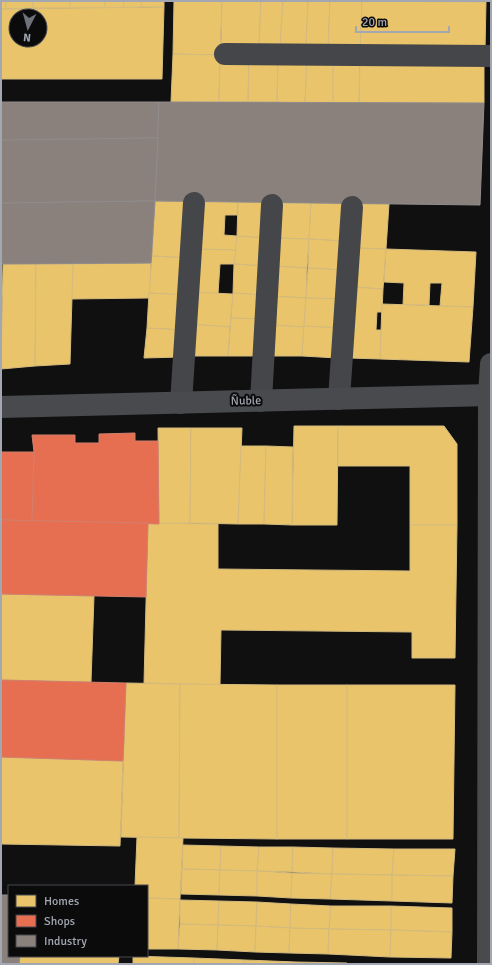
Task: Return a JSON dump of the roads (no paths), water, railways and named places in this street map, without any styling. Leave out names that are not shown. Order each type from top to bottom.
[{"type":"main road","points":[[488,964],[491,364]]},
{"type":"main road","name":"Ñuble","points":[[1,408],[490,395]]},
{"type":"street","points":[[225,54],[491,56]]},
{"type":"street","points":[[181,403],[194,203]]},
{"type":"street","points":[[261,401],[272,205]]},
{"type":"street","points":[[340,399],[352,207]]}]
